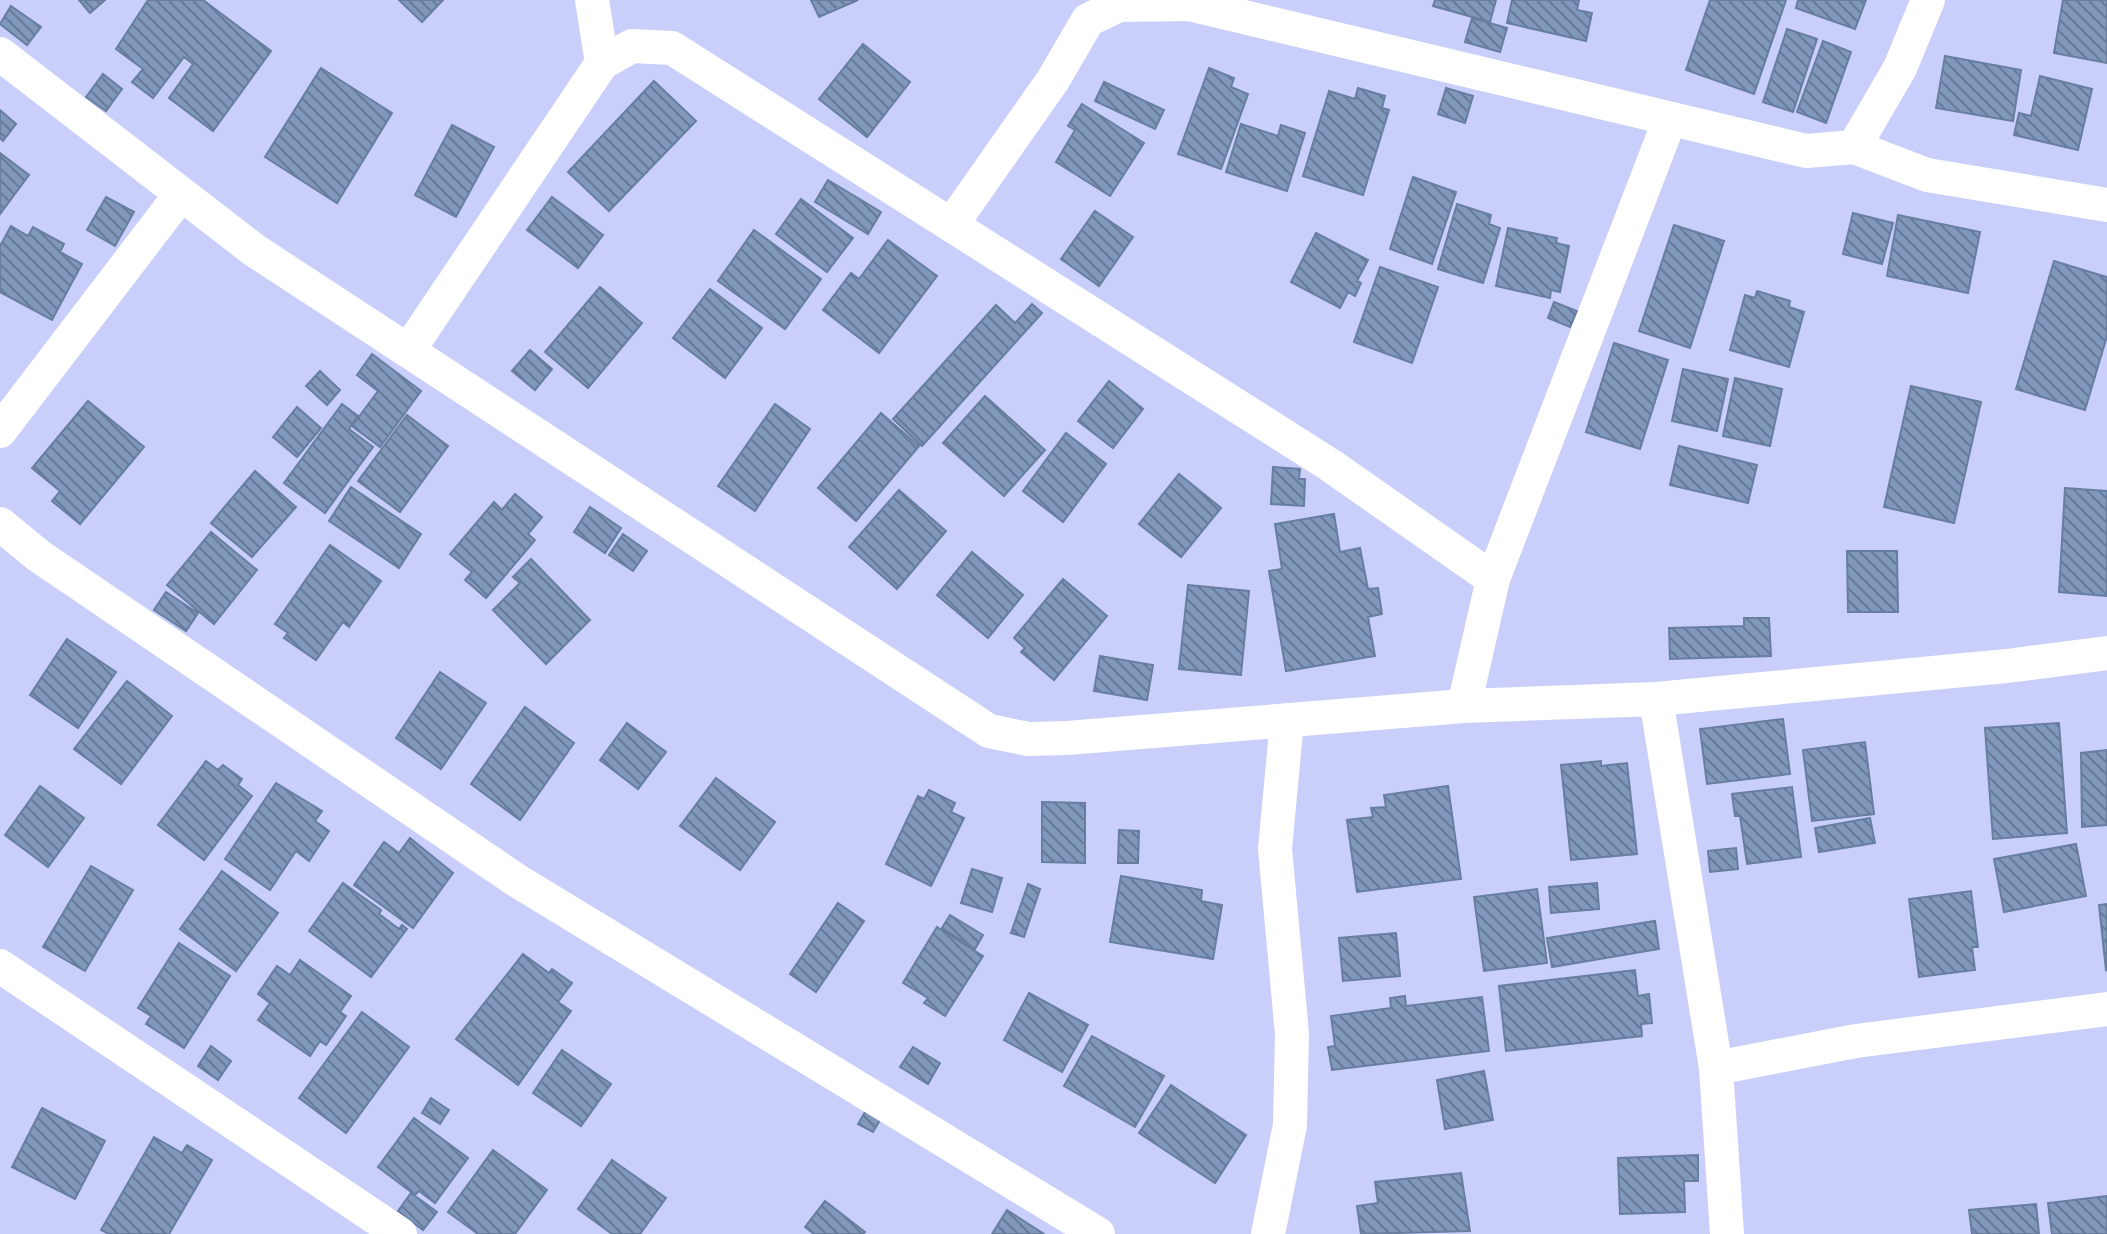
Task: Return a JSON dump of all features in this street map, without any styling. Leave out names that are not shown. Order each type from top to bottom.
[{"type":"street","points":[[592,0],[602,63]]},
{"type":"street","points":[[1854,147],[1900,68],[1928,0]]},
{"type":"street","points":[[952,224],[1053,80],[1088,20],[1119,5],[1189,4],[1806,151],[1854,147],[1927,175],[2107,205]]},
{"type":"street","points":[[408,351],[602,63],[632,46],[672,48],[1330,465],[1493,579]]},
{"type":"street","points":[[0,54],[254,250],[989,731],[1028,739],[1067,738],[1464,706],[1656,699],[2007,666],[2107,653]]},
{"type":"street","points":[[1464,706],[1493,579],[1670,119]]},
{"type":"street","points":[[0,431],[181,194]]},
{"type":"street","points":[[0,524],[39,556],[516,880],[1098,1234]]},
{"type":"street","points":[[1656,699],[1716,1068],[1727,1234]]},
{"type":"street","points":[[1268,1234],[1290,1125],[1292,1034],[1275,849],[1287,720]]},
{"type":"street","points":[[0,966],[400,1234]]},
{"type":"street","points":[[1716,1068],[1856,1041],[2107,1009]]},
{"type":"building","points":[[79,0],[105,0],[90,13]]},
{"type":"building","points":[[148,0],[203,0],[271,51],[213,131],[169,98],[193,64],[184,57],[153,98],[132,82],[143,69],[116,49]]},
{"type":"building","points":[[399,0],[443,0],[422,22]]},
{"type":"building","points":[[811,0],[858,0],[819,17]]},
{"type":"building","points":[[1435,0],[1496,0],[1490,22],[1433,6]]},
{"type":"building","points":[[1512,0],[1579,0],[1577,10],[1592,13],[1586,41],[1507,23]]},
{"type":"building","points":[[1710,0],[1786,0],[1754,94],[1686,70]]},
{"type":"building","points":[[1798,0],[1866,0],[1855,29],[1796,8]]},
{"type":"building","points":[[2063,0],[2107,0],[2107,63],[2054,53]]},
{"type":"building","points":[[11,6],[41,27],[27,45],[0,24]]},
{"type":"building","points":[[1472,18],[1507,28],[1500,52],[1465,42]]},
{"type":"building","points":[[1787,29],[1817,39],[1793,112],[1763,102]]},
{"type":"building","points":[[1823,41],[1851,52],[1826,123],[1797,112]]},
{"type":"building","points":[[863,44],[910,82],[867,137],[819,99]]},
{"type":"building","points":[[1945,56],[2021,70],[2013,121],[1936,108]]},
{"type":"building","points":[[321,68],[392,113],[337,203],[265,157]]},
{"type":"building","points":[[1209,68],[1234,78],[1231,87],[1248,94],[1221,169],[1178,154]]},
{"type":"building","points":[[103,74],[122,89],[106,111],[86,97]]},
{"type":"building","points":[[2040,76],[2092,89],[2078,150],[2014,135],[2019,113],[2031,116]]},
{"type":"building","points":[[654,81],[696,121],[609,211],[568,172]]},
{"type":"building","points":[[1104,82],[1164,110],[1155,129],[1095,101]]},
{"type":"building","points":[[1358,88],[1385,96],[1382,108],[1389,110],[1363,195],[1303,176],[1329,91],[1355,99]]},
{"type":"building","points":[[1446,88],[1473,96],[1465,123],[1438,114]]},
{"type":"building","points":[[1082,104],[1144,143],[1110,196],[1056,162],[1075,130],[1068,126]]},
{"type":"building","points":[[0,110],[16,124],[3,141],[0,138]]},
{"type":"building","points":[[1241,124],[1278,136],[1281,125],[1305,133],[1287,191],[1226,172]]},
{"type":"building","points":[[452,125],[494,147],[456,217],[415,195]]},
{"type":"building","points":[[0,153],[29,175],[0,214]]},
{"type":"building","points":[[1413,177],[1456,192],[1432,264],[1390,249]]},
{"type":"building","points":[[828,180],[881,212],[868,234],[815,202]]},
{"type":"building","points":[[106,197],[134,212],[115,246],[87,230]]},
{"type":"building","points":[[552,197],[603,235],[578,268],[527,230]]},
{"type":"building","points":[[801,199],[853,238],[827,272],[776,234]]},
{"type":"building","points":[[1457,204],[1491,215],[1489,224],[1500,228],[1483,283],[1438,269]]},
{"type":"building","points":[[1095,211],[1133,237],[1099,286],[1061,259]]},
{"type":"building","points":[[1853,213],[1893,223],[1882,264],[1843,254]]},
{"type":"building","points":[[1898,215],[1980,232],[1968,293],[1887,276]]},
{"type":"building","points":[[1674,225],[1724,241],[1690,348],[1639,331]]},
{"type":"building","points":[[11,226],[28,236],[33,227],[64,244],[60,252],[82,264],[52,320],[0,292],[0,246]]},
{"type":"building","points":[[1508,228],[1557,238],[1556,243],[1569,246],[1560,292],[1551,290],[1550,298],[1496,286]]},
{"type":"building","points":[[754,230],[821,279],[785,329],[718,281]]},
{"type":"building","points":[[1316,233],[1368,260],[1357,281],[1361,283],[1355,296],[1348,292],[1340,308],[1291,282]]},
{"type":"building","points":[[888,240],[937,276],[879,353],[823,310],[851,273],[859,279]]},
{"type":"building","points":[[2054,261],[2107,277],[2107,336],[2085,410],[2016,389]]},
{"type":"building","points":[[1380,267],[1438,287],[1412,363],[1354,342]]},
{"type":"building","points":[[600,287],[642,323],[588,388],[545,352]]},
{"type":"building","points":[[710,289],[762,328],[725,378],[673,338]]},
{"type":"building","points":[[1757,291],[1790,301],[1789,307],[1804,312],[1789,367],[1730,350],[1745,295],[1755,298]]},
{"type":"building","points":[[1554,302],[1577,311],[1570,327],[1548,318]]},
{"type":"building","points":[[1032,304],[1042,313],[922,446],[893,419],[996,305],[1015,323]]},
{"type":"building","points":[[1614,343],[1668,360],[1640,449],[1586,432]]},
{"type":"building","points":[[530,350],[552,369],[535,390],[512,371]]},
{"type":"building","points":[[372,354],[421,391],[380,447],[352,426],[378,391],[357,375]]},
{"type":"building","points":[[1683,369],[1728,379],[1717,431],[1672,421]]},
{"type":"building","points":[[320,371],[340,390],[327,405],[306,386]]},
{"type":"building","points":[[1735,378],[1782,389],[1770,446],[1723,436]]},
{"type":"building","points":[[1109,381],[1143,409],[1113,448],[1078,421]]},
{"type":"building","points":[[1911,386],[1981,402],[1954,523],[1884,507]]},
{"type":"building","points":[[985,396],[1045,450],[1004,496],[943,443]]},
{"type":"building","points":[[88,401],[144,447],[80,524],[52,501],[60,491],[32,468]]},
{"type":"building","points":[[342,404],[358,416],[349,429],[373,447],[325,513],[284,483]]},
{"type":"building","points":[[775,404],[810,429],[755,511],[718,486]]},
{"type":"building","points":[[297,407],[321,428],[297,457],[273,437]]},
{"type":"building","points":[[881,413],[919,446],[856,521],[818,488]]},
{"type":"building","points":[[407,415],[448,446],[400,512],[358,481]]},
{"type":"building","points":[[1066,433],[1106,464],[1063,522],[1023,491]]},
{"type":"building","points":[[1679,446],[1757,465],[1748,503],[1670,485]]},
{"type":"building","points":[[1273,467],[1300,469],[1299,479],[1305,479],[1304,506],[1271,504]]},
{"type":"building","points":[[255,471],[296,507],[252,557],[211,523]]},
{"type":"building","points":[[1179,474],[1221,508],[1181,557],[1139,524]]},
{"type":"building","points":[[351,487],[421,534],[399,568],[329,521]]},
{"type":"building","points":[[2065,488],[2107,491],[2107,596],[2059,592]]},
{"type":"building","points":[[899,490],[946,531],[897,589],[849,547]]},
{"type":"building","points":[[515,494],[542,517],[528,534],[535,540],[486,598],[465,580],[472,572],[450,554],[494,502],[502,510]]},
{"type":"building","points":[[590,507],[621,528],[605,553],[574,532]]},
{"type":"building","points":[[1334,514],[1340,552],[1360,548],[1368,589],[1378,588],[1382,614],[1368,617],[1375,656],[1286,671],[1269,571],[1282,569],[1275,524]]},
{"type":"building","points":[[211,532],[257,570],[214,624],[167,585]]},
{"type":"building","points":[[623,534],[647,551],[633,571],[609,555]]},
{"type":"building","points":[[330,545],[381,581],[349,627],[343,622],[316,660],[284,638],[288,633],[275,624]]},
{"type":"building","points":[[1847,551],[1897,551],[1898,612],[1848,612]]},
{"type":"building","points":[[972,552],[1023,595],[988,638],[937,595]]},
{"type":"building","points":[[531,559],[590,620],[546,664],[493,610],[520,583],[513,577]]},
{"type":"building","points":[[1063,579],[1107,616],[1054,680],[1021,652],[1025,648],[1014,638]]},
{"type":"building","points":[[1188,585],[1249,591],[1241,675],[1179,669]]},
{"type":"building","points":[[166,592],[198,613],[186,631],[154,610]]},
{"type":"building","points":[[1744,618],[1769,618],[1771,656],[1670,659],[1669,628],[1744,626]]},
{"type":"building","points":[[67,639],[116,672],[78,728],[30,695]]},
{"type":"building","points":[[1100,656],[1153,665],[1147,700],[1094,691]]},
{"type":"building","points":[[440,672],[486,703],[441,769],[396,738]]},
{"type":"building","points":[[127,681],[172,716],[121,784],[74,749]]},
{"type":"building","points":[[525,707],[574,743],[520,820],[471,784]]},
{"type":"building","points":[[1783,719],[1790,774],[1707,784],[1700,729]]},
{"type":"building","points":[[627,723],[666,752],[638,789],[600,760]]},
{"type":"building","points":[[2059,723],[2067,833],[1993,839],[1985,728]]},
{"type":"building","points":[[1865,742],[1874,814],[1812,821],[1803,750]]},
{"type":"building","points":[[2107,750],[2107,825],[2082,827],[2081,753]]},
{"type":"building","points":[[206,761],[218,770],[223,765],[242,779],[238,785],[252,796],[204,860],[158,825]]},
{"type":"building","points":[[1601,761],[1601,766],[1627,763],[1637,854],[1571,860],[1561,765]]},
{"type":"building","points":[[716,778],[775,822],[740,870],[680,826]]},
{"type":"building","points":[[276,783],[322,811],[315,821],[329,831],[309,861],[296,851],[270,890],[225,859]]},
{"type":"building","points":[[40,786],[84,818],[48,867],[5,835]]},
{"type":"building","points":[[1448,786],[1461,879],[1357,892],[1347,820],[1373,817],[1371,808],[1386,807],[1384,795]]},
{"type":"building","points":[[1792,787],[1801,857],[1747,864],[1740,816],[1735,816],[1732,794]]},
{"type":"building","points":[[929,790],[955,803],[951,812],[964,818],[931,886],[886,864],[918,796],[924,799]]},
{"type":"building","points":[[1042,802],[1085,803],[1085,863],[1042,862]]},
{"type":"building","points":[[1870,818],[1875,843],[1819,852],[1815,828]]},
{"type":"building","points":[[1119,830],[1139,831],[1138,863],[1118,863]]},
{"type":"building","points":[[410,838],[453,873],[413,928],[354,885],[384,842],[399,853]]},
{"type":"building","points":[[2076,844],[2086,896],[2004,912],[1994,859]]},
{"type":"building","points":[[1736,848],[1738,869],[1710,872],[1708,851]]},
{"type":"building","points":[[91,866],[133,890],[85,971],[43,947]]},
{"type":"building","points":[[972,869],[1002,878],[992,912],[961,903]]},
{"type":"building","points":[[222,871],[278,913],[236,971],[180,929]]},
{"type":"building","points":[[1121,876],[1202,890],[1201,901],[1222,905],[1213,959],[1110,942]]},
{"type":"building","points":[[343,883],[381,910],[379,914],[399,929],[402,925],[407,929],[371,977],[309,931]]},
{"type":"building","points":[[1597,883],[1599,909],[1551,913],[1549,887]]},
{"type":"building","points":[[1028,884],[1040,889],[1024,937],[1011,933]]},
{"type":"building","points":[[1537,889],[1547,963],[1484,971],[1474,897]]},
{"type":"building","points":[[1971,891],[1978,947],[1972,947],[1975,970],[1919,977],[1909,899]]},
{"type":"building","points":[[838,903],[864,921],[816,992],[790,974]]},
{"type":"building","points":[[2107,904],[2107,969],[2106,970],[2099,905]]},
{"type":"building","points":[[950,915],[983,935],[975,949],[942,928]]},
{"type":"building","points":[[1655,921],[1659,949],[1552,967],[1547,938]]},
{"type":"building","points":[[937,927],[983,956],[945,1016],[924,1003],[928,998],[903,983]]},
{"type":"building","points":[[1396,933],[1400,976],[1343,981],[1339,938]]},
{"type":"building","points":[[179,943],[230,976],[184,1048],[146,1024],[151,1016],[138,1008]]},
{"type":"building","points":[[523,954],[549,973],[552,969],[572,983],[558,1002],[571,1011],[518,1085],[456,1039]]},
{"type":"building","points":[[300,960],[351,996],[340,1012],[346,1016],[326,1045],[320,1041],[310,1056],[258,1020],[270,1003],[258,994],[277,966],[290,975]]},
{"type":"building","points":[[1635,970],[1638,996],[1649,994],[1652,1023],[1641,1024],[1642,1036],[1506,1051],[1499,986]]},
{"type":"building","points":[[1029,993],[1088,1025],[1062,1072],[1004,1040]]},
{"type":"building","points":[[1405,996],[1406,1006],[1482,997],[1489,1051],[1332,1070],[1328,1047],[1335,1046],[1331,1016],[1391,1008],[1390,998]]},
{"type":"building","points":[[362,1012],[409,1047],[346,1133],[299,1098]]},
{"type":"building","points":[[1092,1036],[1164,1076],[1135,1127],[1064,1086]]},
{"type":"building","points":[[211,1046],[231,1061],[218,1080],[198,1066]]},
{"type":"building","points":[[913,1047],[940,1063],[928,1084],[900,1067]]},
{"type":"building","points":[[562,1050],[611,1084],[581,1126],[533,1093]]},
{"type":"building","points":[[1484,1071],[1493,1120],[1445,1129],[1437,1080]]},
{"type":"building","points":[[1171,1085],[1246,1135],[1215,1183],[1139,1133]]},
{"type":"building","points":[[431,1098],[449,1110],[440,1124],[422,1113]]},
{"type":"building","points":[[868,1107],[883,1115],[873,1132],[858,1124]]},
{"type":"building","points":[[42,1108],[105,1141],[75,1199],[12,1167]]},
{"type":"building","points":[[414,1118],[468,1158],[435,1203],[419,1191],[415,1195],[378,1167]]},
{"type":"building","points":[[154,1137],[182,1153],[187,1145],[212,1160],[169,1234],[109,1234],[101,1230]]},
{"type":"building","points":[[493,1150],[547,1190],[515,1234],[478,1234],[448,1212]]},
{"type":"building","points":[[1698,1155],[1698,1181],[1684,1181],[1685,1212],[1620,1214],[1618,1158]]},
{"type":"building","points":[[612,1160],[666,1198],[640,1234],[612,1234],[578,1209]]},
{"type":"building","points":[[1461,1173],[1470,1231],[1361,1234],[1357,1206],[1378,1203],[1375,1182]]},
{"type":"building","points":[[411,1193],[437,1212],[423,1230],[398,1211]]},
{"type":"building","points":[[2107,1196],[2107,1234],[2052,1234],[2048,1203]]},
{"type":"building","points":[[825,1201],[865,1232],[814,1234],[805,1227]]},
{"type":"building","points":[[2036,1204],[2039,1234],[1972,1234],[1969,1210]]},
{"type":"building","points":[[1007,1210],[1044,1234],[992,1234]]}]
